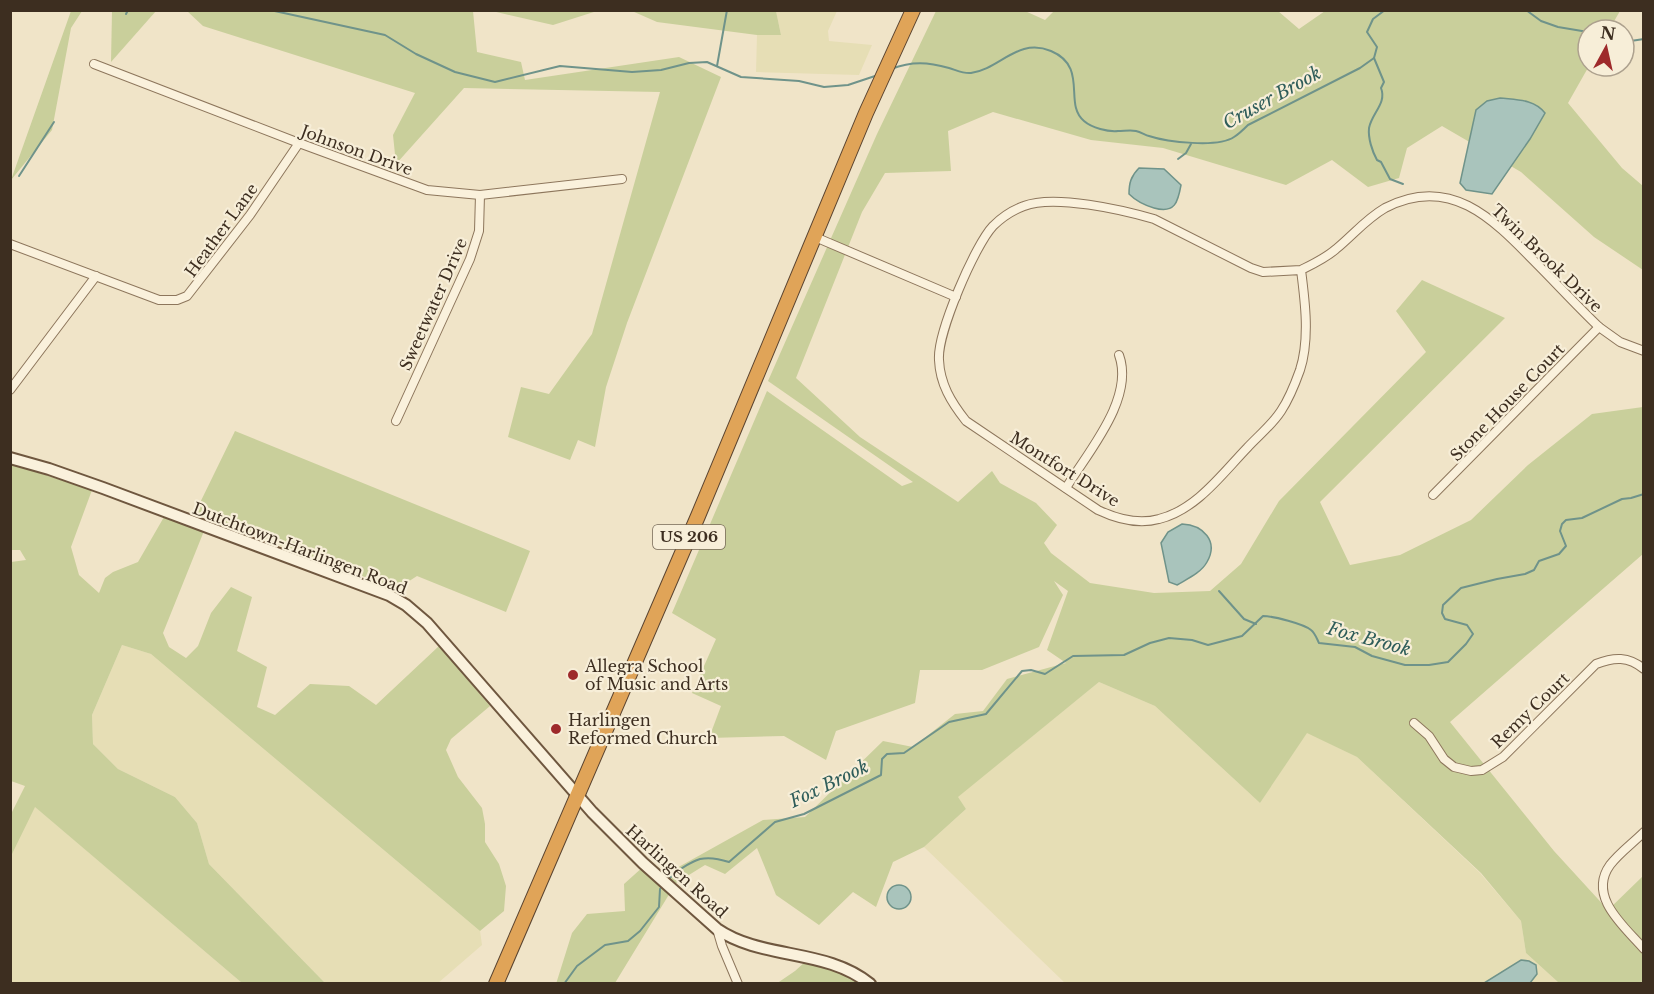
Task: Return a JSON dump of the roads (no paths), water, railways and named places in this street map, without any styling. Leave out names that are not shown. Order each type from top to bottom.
[{"type":"highway","name":"US 206","points":[[496,984],[913,10]]},
{"type":"street","name":"Johnson Drive","points":[[94,64],[428,190],[480,195],[622,179]]},
{"type":"street","name":"Heather Lane","points":[[10,244],[159,300],[177,300],[187,297],[250,215],[299,143]]},
{"type":"street","name":"Sweetwater Drive","points":[[396,421],[470,259],[479,231],[480,195]]},
{"type":"street","name":"Twin Brook Drive","points":[[1335,250],[1377,214],[1401,202],[1428,197],[1460,202],[1481,212],[1502,229],[1599,327],[1620,342],[1644,351]]},
{"type":"street","name":"Montfort Drive","points":[[1301,270],[1305,342],[1301,368],[1290,396],[1276,418],[1203,494],[1168,517],[1146,522],[1110,516],[966,421],[951,403],[942,380],[939,346],[944,327],[982,241],[1000,220],[1024,206],[1042,202],[1073,202],[1137,214],[1154,219],[1263,272],[1301,270],[1335,250]]},
{"type":"street","points":[[815,237],[956,297]]},
{"type":"street","points":[[10,390],[96,276]]},
{"type":"street","name":"Stone House Court","points":[[1433,495],[1599,327]]},
{"type":"street","points":[[1066,488],[1107,425],[1113,410],[1119,393],[1121,376],[1119,355]]},
{"type":"street","name":"Dutchtown-Harlingen Road","points":[[10,458],[50,469],[114,492],[389,595],[406,605],[427,623],[577,795]]},
{"type":"street","name":"Remy Court","points":[[1414,723],[1429,736],[1444,759],[1454,767],[1471,771],[1482,770],[1503,758],[1596,664],[1607,660],[1626,659],[1644,669]]},
{"type":"street","name":"Harlingen Road","points":[[577,795],[659,878],[726,935],[745,942],[845,967],[870,984]]},
{"type":"street","points":[[1644,832],[1611,864],[1604,878],[1604,893],[1609,908],[1644,949]]},
{"type":"street","points":[[717,929],[738,984]]},
{"type":"water","points":[[1500,98],[1536,105],[1545,113],[1492,194],[1466,190],[1460,183],[1476,110],[1487,101]]},
{"type":"water","points":[[1139,168],[1164,169],[1181,185],[1177,201],[1171,208],[1154,208],[1141,203],[1129,194],[1131,180]]},
{"type":"water","points":[[1182,524],[1202,531],[1207,535],[1211,547],[1204,566],[1177,585],[1169,582],[1161,543],[1168,532]]},
{"type":"water","points":[[899,885],[904,886],[910,892],[910,902],[904,908],[899,909],[894,908],[888,902],[887,897],[888,892],[894,886]]},
{"type":"water","points":[[1521,960],[1536,965],[1537,974],[1530,983],[1484,983]]},
{"type":"waterway","points":[[126,14],[128,10]]},
{"type":"waterway","name":"Cruser Brook","points":[[270,10],[385,35],[416,54],[455,72],[495,82],[560,66],[632,72],[661,70],[689,63],[707,62],[741,77],[799,81],[824,87],[848,85],[878,75]]},
{"type":"waterway","points":[[717,66],[727,10]]},
{"type":"waterway","name":"Cruser Brook","points":[[891,69],[913,64],[927,64],[971,73],[991,66],[1019,51],[1039,48],[1051,51],[1069,66],[1073,76],[1075,105],[1078,114],[1091,126],[1110,131],[1136,131],[1147,136],[1180,142],[1216,142],[1234,137],[1248,125],[1360,68],[1374,58],[1377,47],[1367,32],[1373,19],[1385,10]]},
{"type":"waterway","name":"Cruser Brook","points":[[1526,10],[1541,21],[1576,30]]},
{"type":"waterway","name":"Cruser Brook","points":[[1636,40],[1644,39]]},
{"type":"waterway","points":[[1374,58],[1384,82],[1381,88],[1381,103],[1369,128],[1372,149],[1390,179],[1403,184]]},
{"type":"waterway","points":[[19,176],[54,122]]},
{"type":"waterway","points":[[1178,159],[1186,153],[1191,144]]},
{"type":"waterway","name":"Fox Brook","points":[[667,881],[682,868],[700,859],[729,862],[775,822],[804,814],[881,775],[882,759],[887,754],[904,753],[949,722],[986,714],[1022,671],[1031,670],[1045,674],[1073,656],[1124,655],[1150,643],[1169,638],[1192,640],[1208,645],[1242,636],[1263,616],[1274,617],[1307,628],[1314,633],[1319,643],[1355,647],[1372,656],[1405,665],[1448,662],[1473,634],[1467,625],[1445,619],[1442,613],[1443,605],[1461,588],[1534,570],[1539,561],[1559,554],[1566,546],[1560,531],[1566,520],[1582,518],[1622,499],[1644,494]]},
{"type":"waterway","points":[[1219,591],[1244,619],[1256,624]]},
{"type":"waterway","name":"Fox Brook","points":[[564,984],[577,966],[605,945],[628,941],[640,931],[659,907],[660,889],[663,885]]},
{"type":"place","name":"Allegra School of Music and Arts","points":[[573,675]]},
{"type":"place","name":"Harlingen Reformed Church","points":[[556,729]]}]
